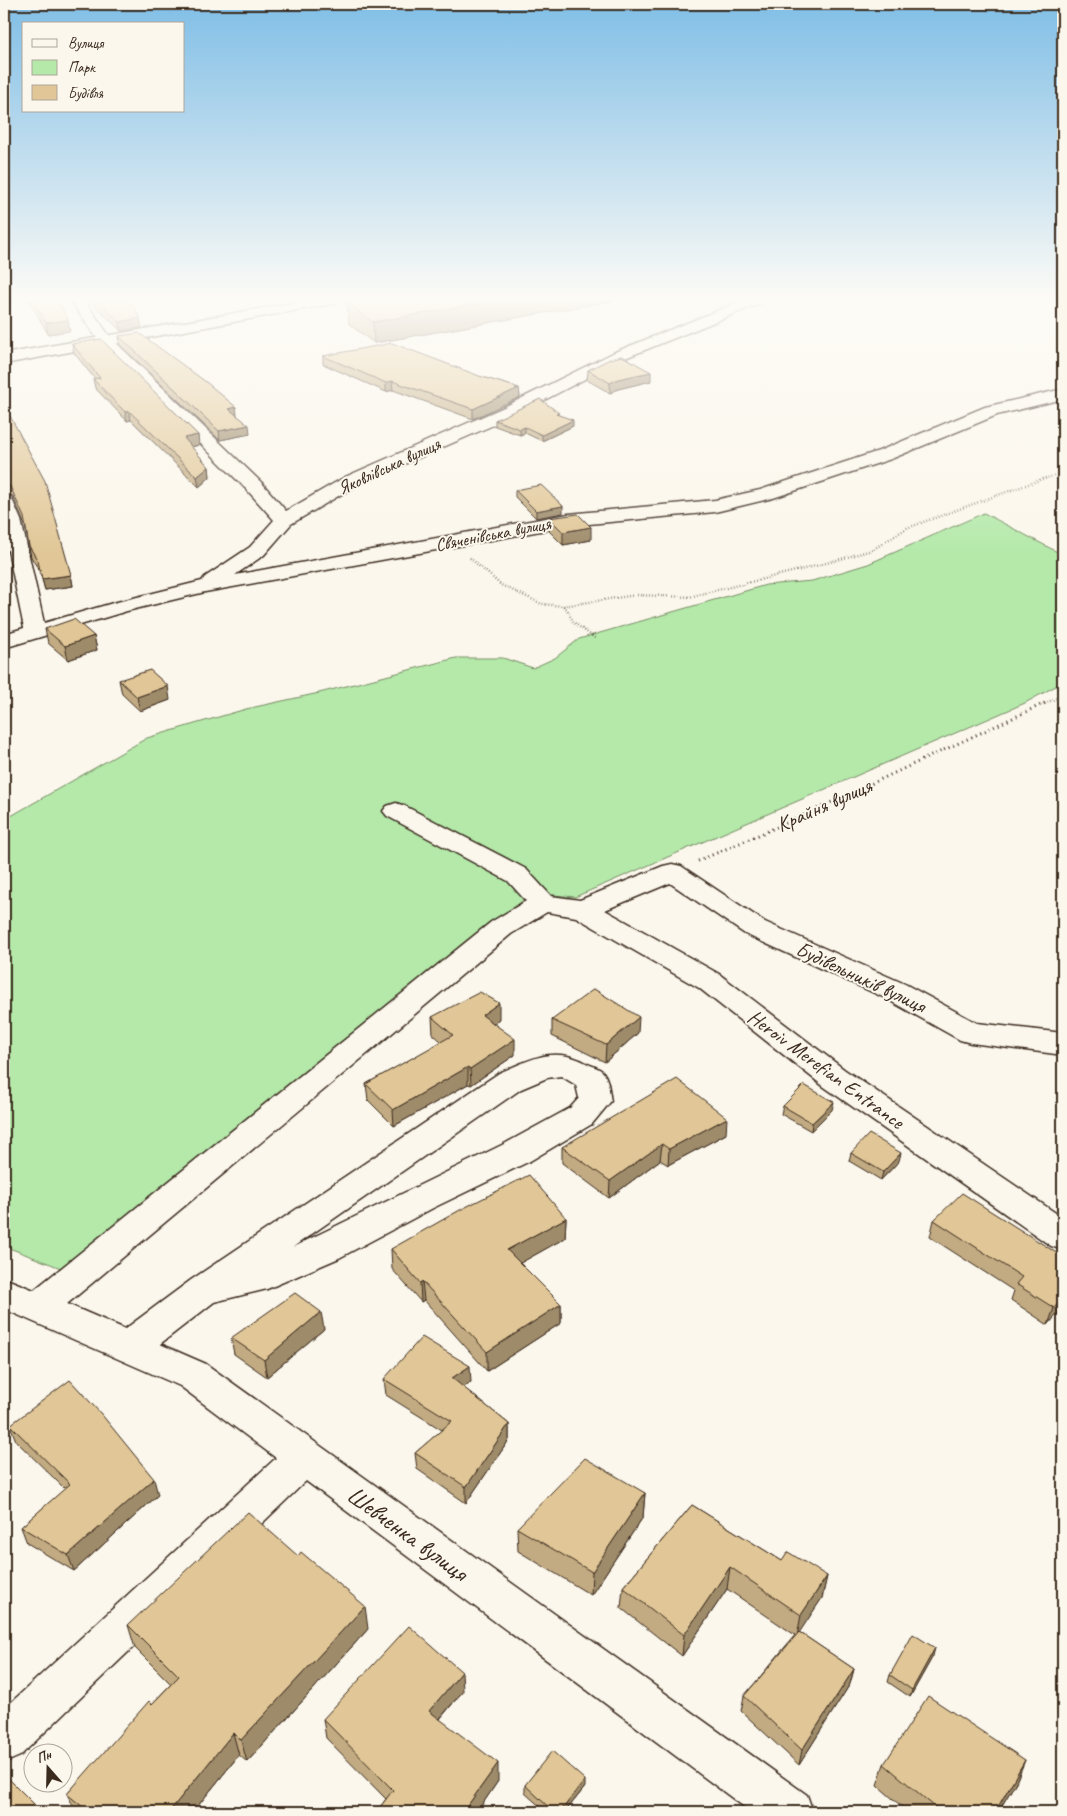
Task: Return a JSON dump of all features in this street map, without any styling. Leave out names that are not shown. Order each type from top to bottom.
[{"type":"street","points":[[150,385],[255,488],[284,520]]},
{"type":"street","name":"Яковлівська вулиця","points":[[205,586],[257,551],[284,520],[351,481],[508,412],[562,385]]},
{"type":"street","name":"Свяченівська вулиця","points":[[4,641],[205,586],[568,520],[715,506],[766,494],[885,456],[991,411],[1063,394]]},
{"type":"street","points":[[4,501],[11,520],[35,632]]},
{"type":"street","points":[[396,811],[517,875],[543,903],[583,909],[672,872]]},
{"type":"street","name":"Будівельників вулиця","points":[[672,872],[755,928],[895,991],[971,1033],[1063,1044]]},
{"type":"street","points":[[20,1300],[501,928],[543,903]]},
{"type":"street","name":"Heroiv Merefian Entrance","points":[[583,909],[709,981],[834,1078],[1063,1236]]},
{"type":"street","points":[[128,1347],[204,1290],[510,1081],[542,1067],[564,1065],[591,1079],[595,1101],[580,1116],[518,1152],[421,1199],[327,1248],[254,1279],[204,1290]]},
{"type":"street","name":"Шевченка вулиця","points":[[20,1300],[193,1375],[790,1812]]},
{"type":"street","points":[[4,1740],[304,1456]]},
{"type":"path","points":[[446,543],[478,563],[501,585],[542,604],[563,606],[636,596],[690,597],[872,550],[907,528],[1063,472]]},
{"type":"path","points":[[563,606],[567,609],[573,622],[596,639]]},
{"type":"path","name":"Крайня вулиця","points":[[672,872],[791,821],[1063,696]]},
{"type":"green space","points":[[984,513],[1063,555],[1063,682],[1025,703],[575,897],[532,893],[66,1270],[4,1246],[4,820],[147,738],[246,709],[319,693],[456,658],[503,658],[533,668],[555,658],[579,639],[766,585],[812,581],[868,564]]},
{"type":"building","points":[[99,385],[147,385],[198,435],[184,438],[209,467],[197,477],[129,411],[125,412]]},
{"type":"building","points":[[170,385],[209,385],[236,407],[229,409],[249,425],[219,431]]},
{"type":"building","points":[[403,385],[508,385],[519,388],[473,409]]},
{"type":"building","points":[[540,399],[559,413],[556,414],[573,420],[542,435],[525,427],[520,429],[495,420]]},
{"type":"building","points":[[10,416],[45,481],[71,575],[42,579],[38,561],[29,546],[24,517],[4,477],[4,417]]},
{"type":"building","points":[[541,485],[563,506],[536,511],[515,490]]},
{"type":"building","points":[[578,514],[591,527],[563,532],[549,518]]},
{"type":"building","points":[[74,619],[94,636],[65,646],[45,629]]},
{"type":"building","points":[[150,670],[168,686],[137,697],[119,680]]},
{"type":"building","points":[[594,989],[639,1017],[606,1045],[552,1020]]},
{"type":"building","points":[[480,992],[499,1003],[482,1015],[515,1039],[470,1069],[468,1067],[393,1110],[366,1084],[453,1035],[432,1017]]},
{"type":"building","points":[[677,1079],[727,1118],[669,1149],[662,1144],[610,1181],[562,1147]]},
{"type":"building","points":[[804,1085],[834,1102],[812,1123],[783,1106]]},
{"type":"building","points":[[869,1134],[901,1153],[883,1172],[851,1153]]},
{"type":"building","points":[[529,1175],[566,1218],[507,1250],[561,1304],[487,1352],[422,1281],[420,1283],[391,1249],[460,1210]]},
{"type":"building","points":[[962,1193],[1063,1257],[1063,1298],[1054,1308],[1016,1284],[1022,1277],[934,1220]]},
{"type":"building","points":[[295,1293],[321,1312],[264,1360],[231,1338]]},
{"type":"building","points":[[422,1337],[470,1366],[452,1378],[509,1424],[466,1487],[415,1453],[452,1421],[384,1379]]},
{"type":"building","points":[[70,1380],[102,1415],[154,1479],[68,1555],[21,1527],[70,1484],[10,1425]]},
{"type":"building","points":[[585,1458],[645,1493],[592,1572],[517,1528]]},
{"type":"building","points":[[692,1505],[782,1561],[788,1552],[827,1576],[801,1615],[730,1567],[684,1635],[623,1587]]},
{"type":"building","points":[[248,1512],[298,1556],[301,1552],[365,1606],[241,1740],[233,1733],[169,1812],[89,1812],[67,1794],[72,1794],[72,1788],[149,1701],[152,1704],[179,1676],[128,1625]]},
{"type":"building","points":[[409,1626],[462,1672],[429,1711],[498,1763],[463,1812],[377,1811],[393,1790],[323,1719]]},
{"type":"building","points":[[799,1632],[854,1669],[802,1750],[744,1696]]},
{"type":"building","points":[[913,1634],[935,1648],[912,1690],[890,1675]]},
{"type":"building","points":[[928,1696],[1025,1760],[995,1812],[941,1812],[884,1764]]},
{"type":"building","points":[[552,1751],[585,1780],[560,1812],[554,1812],[525,1785]]},
{"type":"building","points":[[4,1774],[42,1812],[4,1812]]}]
